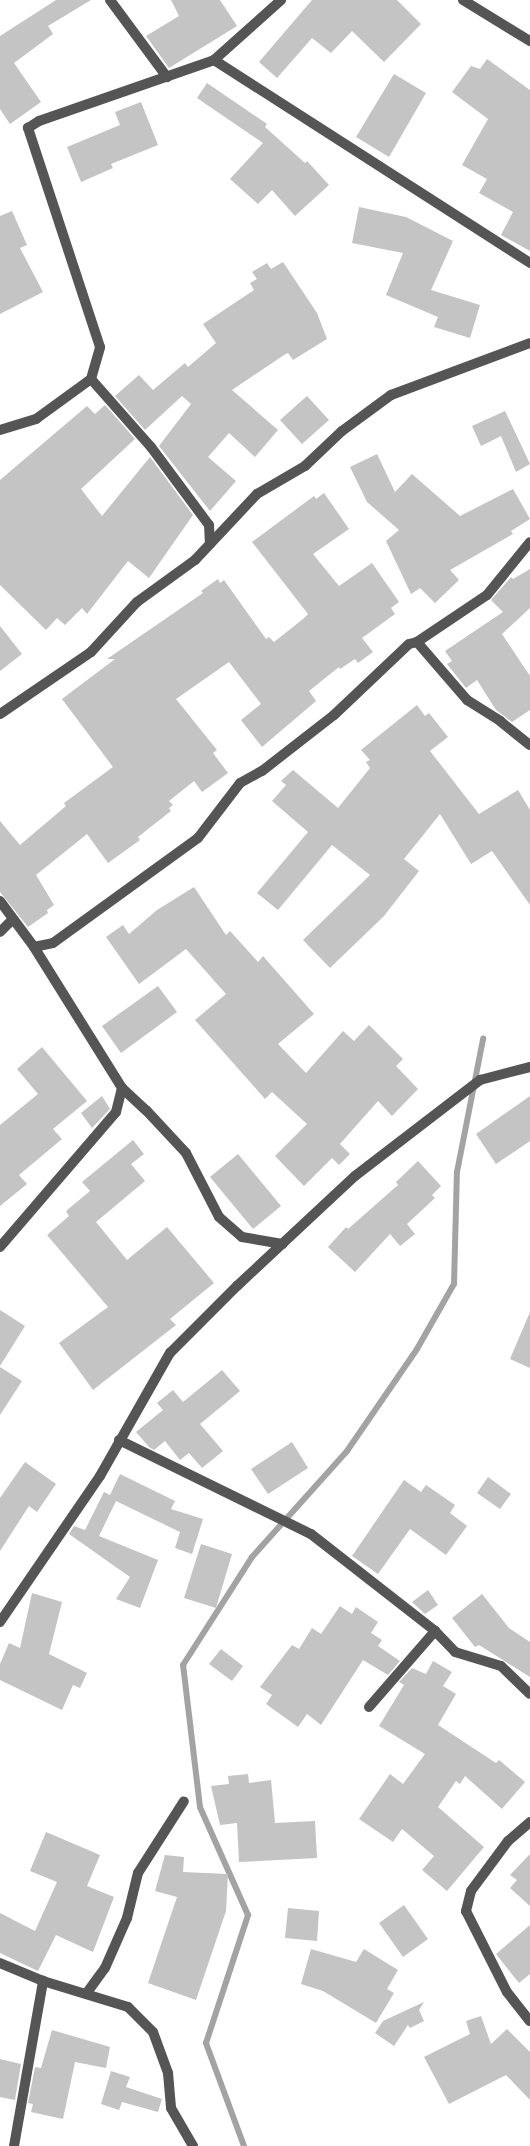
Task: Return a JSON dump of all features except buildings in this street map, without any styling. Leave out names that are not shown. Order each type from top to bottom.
[{"type":"street","points":[[110,0],[167,76]]},
{"type":"street","points":[[0,430],[36,419],[90,378],[100,347],[28,128],[39,121],[214,60],[281,0]]},
{"type":"street","points":[[463,0],[530,41]]},
{"type":"street","points":[[214,60],[530,263]]},
{"type":"street","points":[[0,714],[91,652],[137,602],[194,560],[257,494],[305,466],[342,431],[391,396],[530,343]]},
{"type":"street","points":[[90,378],[151,447],[209,525],[210,544]]},
{"type":"street","points":[[34,947],[52,943],[198,838],[240,783],[262,771],[334,715],[409,644],[417,642],[487,595],[507,567],[530,542]]},
{"type":"street","points":[[417,642],[467,700],[500,721],[530,745]]},
{"type":"street","points":[[0,901],[34,947],[122,1088],[146,1110],[186,1153],[219,1217],[242,1237],[282,1244]]},
{"type":"street","points":[[0,932],[13,919]]},
{"type":"street","points":[[0,1622],[100,1476],[170,1354],[282,1244],[355,1176],[480,1080],[530,1068]]},
{"type":"street","points":[[0,1246],[116,1112],[122,1088]]},
{"type":"street","points":[[120,1440],[311,1534],[435,1631],[455,1652],[501,1666],[530,1694]]},
{"type":"street","points":[[369,1707],[435,1631]]},
{"type":"street","points":[[86,1994],[105,1968],[127,1918],[138,1873],[184,1801]]},
{"type":"street","points":[[530,1822],[508,1840],[476,1884],[466,1911],[506,1992],[530,2021]]},
{"type":"street","points":[[0,1963],[43,1981],[128,2007],[154,2032],[168,2073],[171,2108],[193,2146]]},
{"type":"street","points":[[14,2146],[43,1981]]},
{"type":"waterway","points":[[244,2146],[206,2043],[248,1915],[200,1807],[183,1665],[252,1557],[347,1451],[417,1349],[454,1284],[457,1172],[483,1039]]}]
